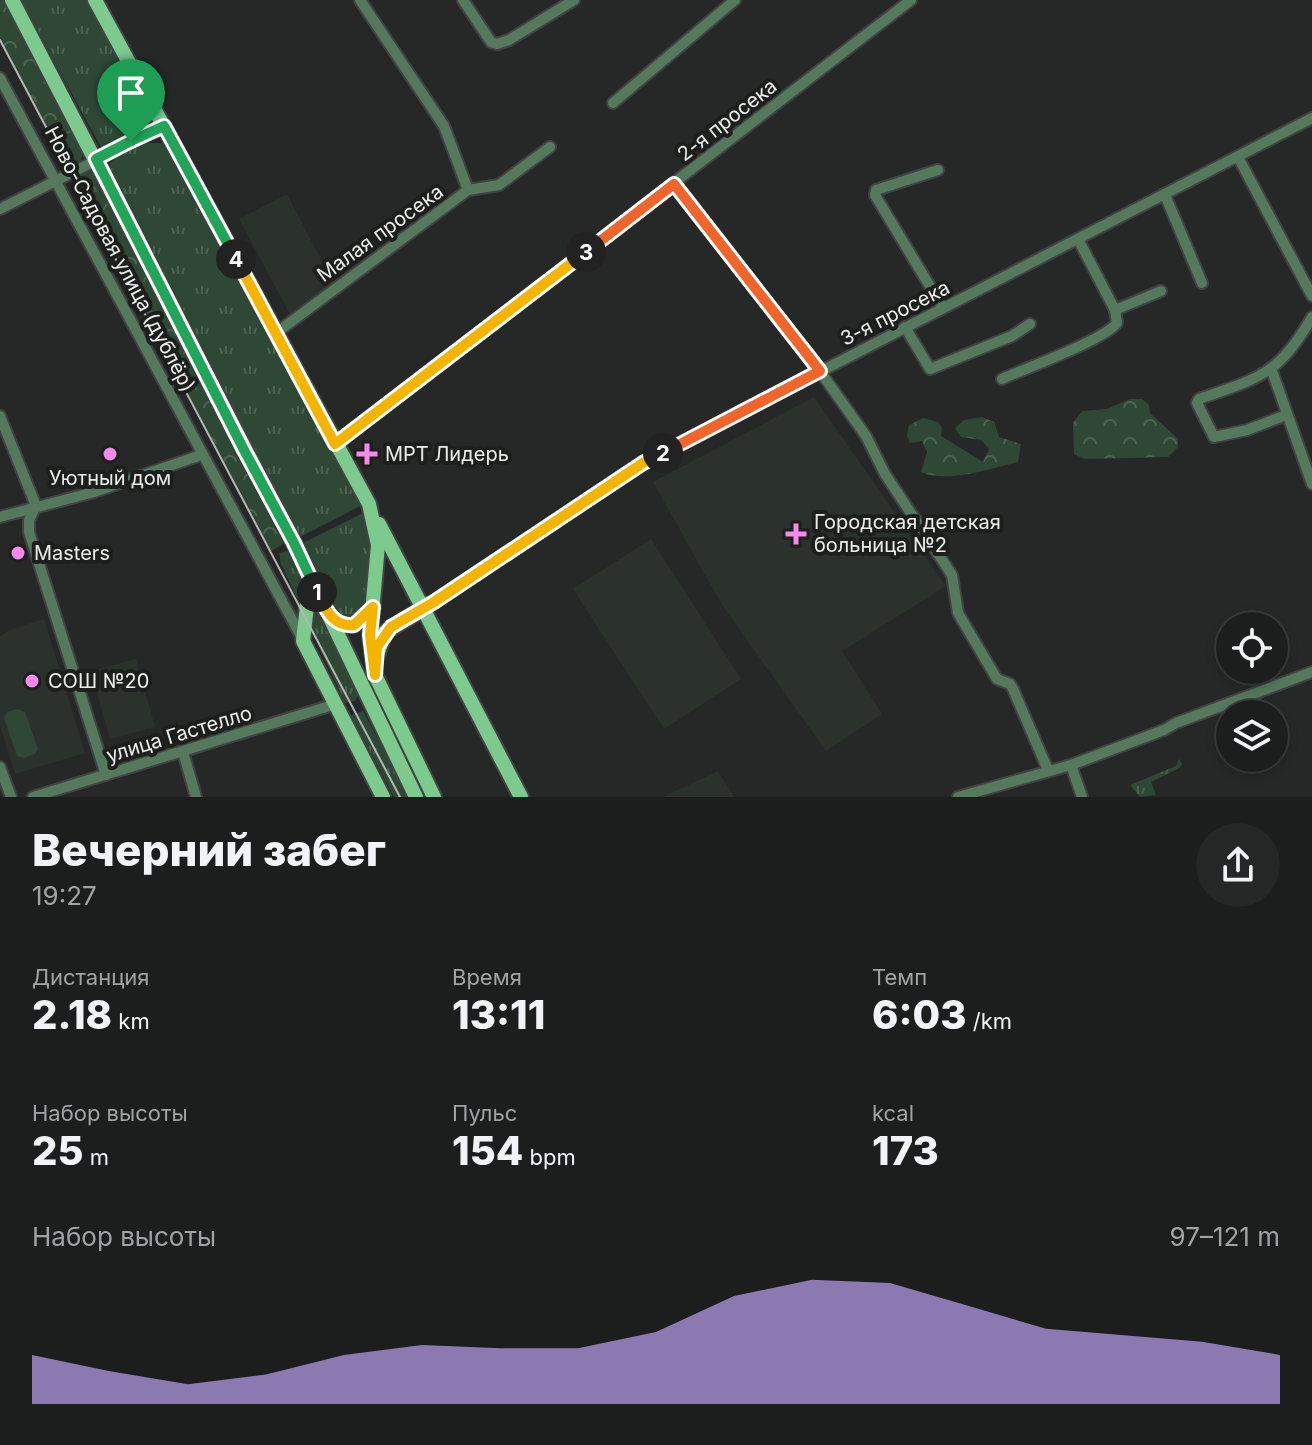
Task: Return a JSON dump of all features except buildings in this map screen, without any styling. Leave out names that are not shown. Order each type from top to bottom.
[{"type":"main road","points":[[12,0],[294,543],[416,797]]},
{"type":"main road","points":[[95,0],[369,504],[521,797]]},
{"type":"main road","points":[[369,504],[378,545],[370,635],[375,675],[434,797]]},
{"type":"main road","points":[[303,641],[311,579]]},
{"type":"main road","points":[[331,618],[341,625],[354,625],[373,607]]},
{"type":"main road","points":[[375,675],[377,647],[385,632],[423,609]]},
{"type":"main road","name":"Ново-Садовая улица (дублёр)","points":[[303,641],[383,797]]},
{"type":"street","points":[[360,0],[444,126],[468,190]]},
{"type":"street","points":[[463,0],[491,42],[497,44],[509,40],[574,0]]},
{"type":"street","points":[[613,103],[735,0]]},
{"type":"street","name":"2-я просека","points":[[335,444],[911,0]]},
{"type":"street","name":"Ново-Садовая улица (дублёр)","points":[[0,78],[303,641]]},
{"type":"street","name":"3-я просека","points":[[423,609],[643,463],[1312,118]]},
{"type":"street","points":[[0,209],[164,126]]},
{"type":"street","name":"Малая просека","points":[[276,333],[468,190],[499,185],[550,147]]},
{"type":"street","points":[[1238,157],[1312,296]]},
{"type":"street","points":[[938,170],[887,185],[876,190],[875,195],[943,308]]},
{"type":"street","points":[[674,184],[820,371],[866,436],[885,474],[952,575],[958,613],[997,679],[1010,684],[1013,689],[1048,770]]},
{"type":"street","points":[[1165,195],[1202,283]]},
{"type":"street","points":[[1002,379],[1112,329],[1117,323],[1115,310],[1078,239]]},
{"type":"street","points":[[1115,310],[1161,291]]},
{"type":"street","points":[[1286,415],[1247,430],[1214,437],[1197,403],[1199,399],[1272,371],[1298,342],[1312,317]]},
{"type":"street","points":[[905,327],[930,369],[1012,336],[1030,324]]},
{"type":"street","points":[[1272,371],[1312,484]]},
{"type":"street","points":[[0,416],[36,506],[29,520],[29,532],[106,775]]},
{"type":"street","points":[[0,517],[94,492],[201,455]]},
{"type":"street","points":[[958,797],[1071,765],[1312,672]]},
{"type":"street","name":"улица Гастелло","points":[[33,797],[336,704]]},
{"type":"street","points":[[183,752],[196,797]]},
{"type":"street","points":[[1071,765],[1082,797]]},
{"type":"street","points":[[0,767],[11,797]]},
{"type":"shaded area","points":[[287,194],[334,285],[292,318],[239,219]]},
{"type":"shaded area","name":"Городская детская больница №2","points":[[814,397],[946,586],[842,651],[882,714],[826,751],[722,605],[653,482]]},
{"type":"shaded area","points":[[651,539],[741,679],[664,729],[573,589]]},
{"type":"shaded area","name":"СОШ №20","points":[[44,619],[85,753],[15,774],[0,726],[0,637],[9,630]]},
{"type":"shaded area","points":[[136,659],[155,727],[110,739],[91,671]]},
{"type":"shaded area","points":[[718,771],[734,797],[663,797]]},
{"type":"green space","points":[[0,0],[5,0],[84,152],[79,164],[69,169],[0,40]]},
{"type":"green space","points":[[21,0],[89,0],[145,105],[144,122],[138,133],[112,151],[102,149]]},
{"type":"green space","points":[[144,143],[162,143],[173,155],[362,505],[300,537],[108,165],[123,150]]},
{"type":"green space","points":[[86,170],[95,173],[284,543],[270,552],[76,176]]},
{"type":"green space","points":[[1130,399],[1142,399],[1149,405],[1150,413],[1178,439],[1178,447],[1168,457],[1085,459],[1074,454],[1073,423],[1082,411],[1107,409]]},
{"type":"green space","points":[[982,417],[994,422],[999,437],[1021,444],[1018,462],[956,476],[921,472],[927,452],[922,441],[910,443],[907,436],[909,425],[923,418],[938,422],[942,428],[941,436],[983,462],[989,449],[981,440],[961,437],[955,428],[964,420]]},
{"type":"green space","points":[[365,512],[370,556],[364,613],[358,618],[337,618],[303,543]]},
{"type":"green space","points":[[290,550],[360,691],[355,701],[345,703],[281,564],[279,553]]},
{"type":"green space","points":[[18,709],[25,712],[38,749],[35,754],[24,758],[17,756],[4,718],[7,712]]},
{"type":"green space","points":[[363,711],[409,797],[394,797],[351,715]]},
{"type":"green space","points":[[1179,759],[1182,764],[1179,768],[1151,782],[1156,795],[1140,797],[1130,785],[1176,766]]},
{"type":"tram line","points":[[0,40],[400,797]]},
{"type":"place","name":"Уютный дом","points":[[110,454]]},
{"type":"place","name":"МРТ Лидерь","points":[[367,454]]},
{"type":"place","name":"Городская детская больница №2","points":[[796,534]]},
{"type":"place","name":"Masters","points":[[18,553]]},
{"type":"place","name":"СОШ №20","points":[[32,681]]},
{"type":"route","points":[[164,126],[335,444],[674,184],[820,371],[643,463],[434,602],[391,627],[377,647],[375,675],[370,635],[373,607],[354,625],[341,625],[331,618],[96,159],[131,141],[164,126]]}]
